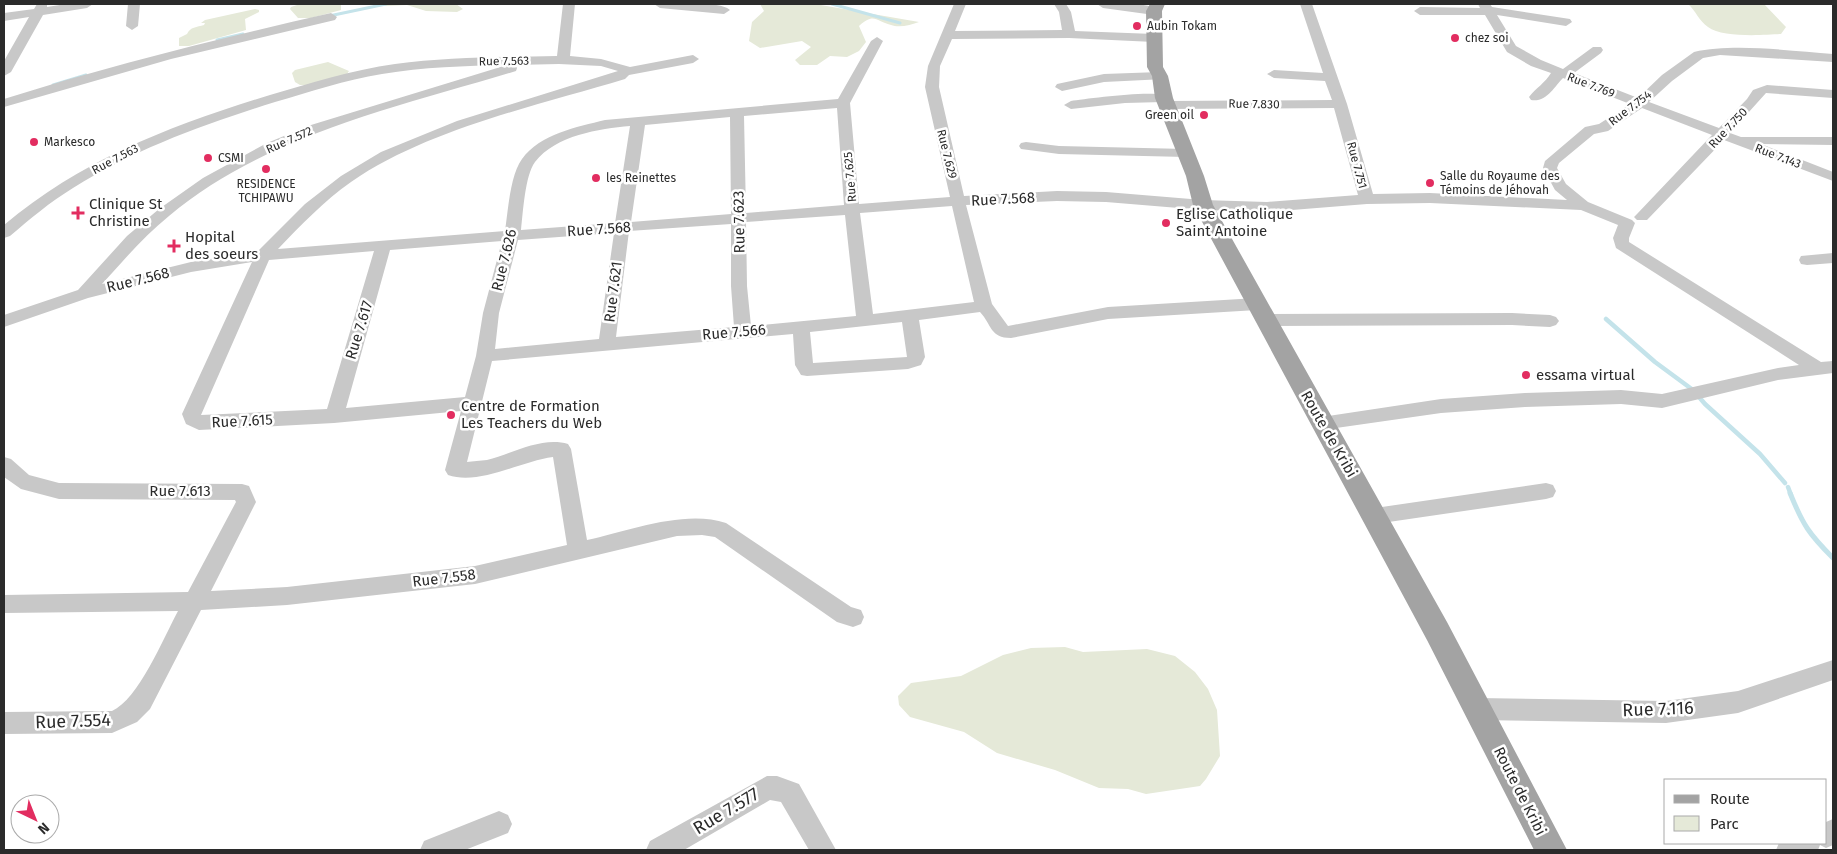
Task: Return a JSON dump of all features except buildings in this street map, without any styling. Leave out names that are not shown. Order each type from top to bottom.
[{"type":"main road","name":"Route de Kribi","points":[[1156,7],[1155,67],[1160,76],[1166,102],[1186,152],[1203,204],[1375,516],[1550,850]]},
{"type":"street","points":[[4,17],[40,8],[87,4]]},
{"type":"street","points":[[132,26],[134,4]]},
{"type":"street","points":[[563,60],[569,4]]},
{"type":"street","points":[[660,4],[724,10]]},
{"type":"street","name":"Rue 7.629","points":[[960,4],[934,66],[932,87],[984,306]]},
{"type":"street","points":[[1060,4],[1065,12],[1069,34]]},
{"type":"street","points":[[1103,4],[1156,7]]},
{"type":"street","name":"Rue 7.751","points":[[1203,204],[1276,206],[1367,200],[1340,104],[1305,4]]},
{"type":"street","points":[[4,72],[40,8]]},
{"type":"street","points":[[1420,11],[1486,8],[1566,22]]},
{"type":"street","name":"Rue 7.769","points":[[1486,8],[1511,48],[1536,63],[1722,134]]},
{"type":"street","points":[[4,103],[69,82],[214,44],[331,18]]},
{"type":"street","points":[[946,35],[1069,34],[1154,38]]},
{"type":"street","points":[[843,103],[877,41]]},
{"type":"street","points":[[1536,97],[1553,82],[1556,76],[1564,74],[1597,50]]},
{"type":"street","name":"Rue 7.754","points":[[1583,205],[1557,182],[1550,168],[1552,161],[1590,130],[1603,128],[1640,104],[1667,78],[1699,55],[1720,51],[1827,58]]},
{"type":"street","points":[[1827,58],[1833,73]]},
{"type":"street","points":[[262,255],[310,207],[346,179],[386,155],[462,124],[620,76],[625,72],[693,59]]},
{"type":"street","name":"Rue 7.563","points":[[4,233],[29,211],[62,188],[106,162],[139,146],[182,128],[345,78],[396,68],[474,62],[563,60],[614,65],[625,69],[625,72]]},
{"type":"street","name":"Rue 7.572","points":[[84,294],[133,240],[164,212],[208,181],[272,146],[316,128],[536,61]]},
{"type":"street","points":[[1274,74],[1330,77]]},
{"type":"street","points":[[1062,87],[1104,78],[1160,76]]},
{"type":"street","name":"Rue 7.750","points":[[1642,217],[1753,101],[1756,93],[1767,89],[1833,94]]},
{"type":"street","points":[[1071,105],[1125,99],[1166,102]]},
{"type":"street","name":"Rue 7.830","points":[[1166,102],[1208,104],[1340,104]]},
{"type":"street","name":"Rue 7.626","points":[[578,550],[561,449],[536,452],[485,468],[455,470],[471,403],[485,356],[491,313],[512,235],[522,178],[528,161],[550,143],[578,131],[606,124],[843,103]]},
{"type":"street","name":"Rue 7.625","points":[[843,103],[852,210],[865,320]]},
{"type":"street","name":"Rue 7.623","points":[[737,113],[739,286],[743,331]]},
{"type":"street","name":"Rue 7.621","points":[[607,343],[638,122]]},
{"type":"street","points":[[1722,134],[1746,140],[1833,141]]},
{"type":"street","name":"Rue 7.143","points":[[1722,134],[1833,177]]},
{"type":"street","points":[[1026,146],[1059,150],[1186,152]]},
{"type":"street","name":"Rue 7.568","points":[[4,321],[84,294],[191,267],[262,255],[958,201],[1057,196],[1106,197],[1203,204]]},
{"type":"street","points":[[1367,200],[1430,198],[1583,205],[1628,223],[1621,238],[1622,244],[1826,368]]},
{"type":"street","name":"Rue 7.617","points":[[334,416],[384,245]]},
{"type":"street","name":"Rue 7.615","points":[[262,255],[191,414],[193,419],[199,423],[334,416],[471,403]]},
{"type":"street","points":[[1808,260],[1833,258]]},
{"type":"street","points":[[984,306],[993,316],[999,329],[1005,332],[1108,313],[1262,312],[1550,321]]},
{"type":"street","name":"Rue 7.566","points":[[485,356],[607,343],[910,317],[984,306]]},
{"type":"street","points":[[800,326],[804,365],[807,370],[908,363],[914,361],[916,357],[910,317]]},
{"type":"street","points":[[1322,422],[1441,406],[1525,400],[1622,397],[1662,401],[1778,374],[1826,368]]},
{"type":"street","name":"Rue 7.613","points":[[4,464],[13,476],[34,485],[59,491],[242,492],[246,502],[194,601]]},
{"type":"street","points":[[1375,516],[1546,491]]},
{"type":"street","name":"Rue 7.558","points":[[4,604],[194,601],[287,596],[476,575],[677,528],[702,527],[719,530],[845,615],[854,617]]},
{"type":"street","name":"Rue 7.554","points":[[4,724],[112,722],[124,718],[135,710],[142,701],[194,601]]},
{"type":"street","name":"Rue 7.116","points":[[1477,709],[1666,712],[1738,702],[1833,670]]},
{"type":"street","name":"Rue 7.577","points":[[659,850],[725,814],[766,788],[777,788],[790,793],[824,850]]},
{"type":"street","points":[[433,850],[499,824]]},
{"type":"street","points":[[1790,850],[1805,844]]},
{"type":"green space","points":[[300,4],[341,4],[341,10],[311,18],[298,18],[290,9]]},
{"type":"green space","points":[[380,4],[456,4],[463,9],[457,12],[426,11],[407,5],[385,6]]},
{"type":"green space","points":[[760,4],[815,4],[919,22],[898,26],[872,18],[868,19],[859,26],[866,42],[859,51],[847,57],[830,56],[817,65],[800,65],[795,60],[811,47],[802,41],[760,48],[749,41],[752,22],[764,11]]},
{"type":"green space","points":[[1688,4],[1764,4],[1786,27],[1781,34],[1743,35],[1723,33],[1705,25]]},
{"type":"green space","points":[[255,9],[259,10],[259,12],[245,19],[246,30],[189,46],[179,46],[179,38],[192,29],[204,25],[205,23],[201,23],[205,20]]},
{"type":"green space","points":[[328,62],[349,71],[347,74],[310,85],[300,85],[295,82],[292,73],[295,70]]},
{"type":"green space","points":[[1065,647],[1083,652],[1147,649],[1175,656],[1195,672],[1208,689],[1217,710],[1220,756],[1200,786],[1146,794],[1128,789],[1099,788],[1055,770],[997,753],[964,732],[910,717],[899,705],[898,696],[911,683],[961,676],[1003,655],[1031,648]]},
{"type":"waterway","points":[[329,16],[386,4]]},
{"type":"waterway","points":[[832,4],[900,23]]},
{"type":"waterway","points":[[217,40],[243,34]]},
{"type":"waterway","points":[[53,85],[86,75]]},
{"type":"waterway","points":[[1606,319],[1655,362],[1693,390],[1705,404],[1760,454],[1785,483]]},
{"type":"waterway","points":[[1788,487],[1791,495]]},
{"type":"waterway","points":[[1790,493],[1807,528],[1833,558]]},
{"type":"place","name":"Aubin Tokam","points":[[1137,26]]},
{"type":"place","name":"chez soi","points":[[1455,38]]},
{"type":"place","name":"Green oil","points":[[1204,115]]},
{"type":"place","name":"Markesco","points":[[34,142]]},
{"type":"place","name":"CSMI","points":[[208,158]]},
{"type":"place","name":"RESIDENCE TCHIPAWU","points":[[266,169]]},
{"type":"place","name":"les Reinettes","points":[[596,178]]},
{"type":"place","name":"Salle du Royaume des Témoins de Jéhovah","points":[[1430,183]]},
{"type":"place","name":"Clinique St Christine","points":[[78,213]]},
{"type":"place","name":"Eglise Catholique Saint Antoine","points":[[1166,223]]},
{"type":"place","name":"Hopital des soeurs","points":[[174,246]]},
{"type":"place","name":"essama virtual","points":[[1526,375]]},
{"type":"place","name":"Centre de Formation Les Teachers du Web","points":[[451,415]]}]
